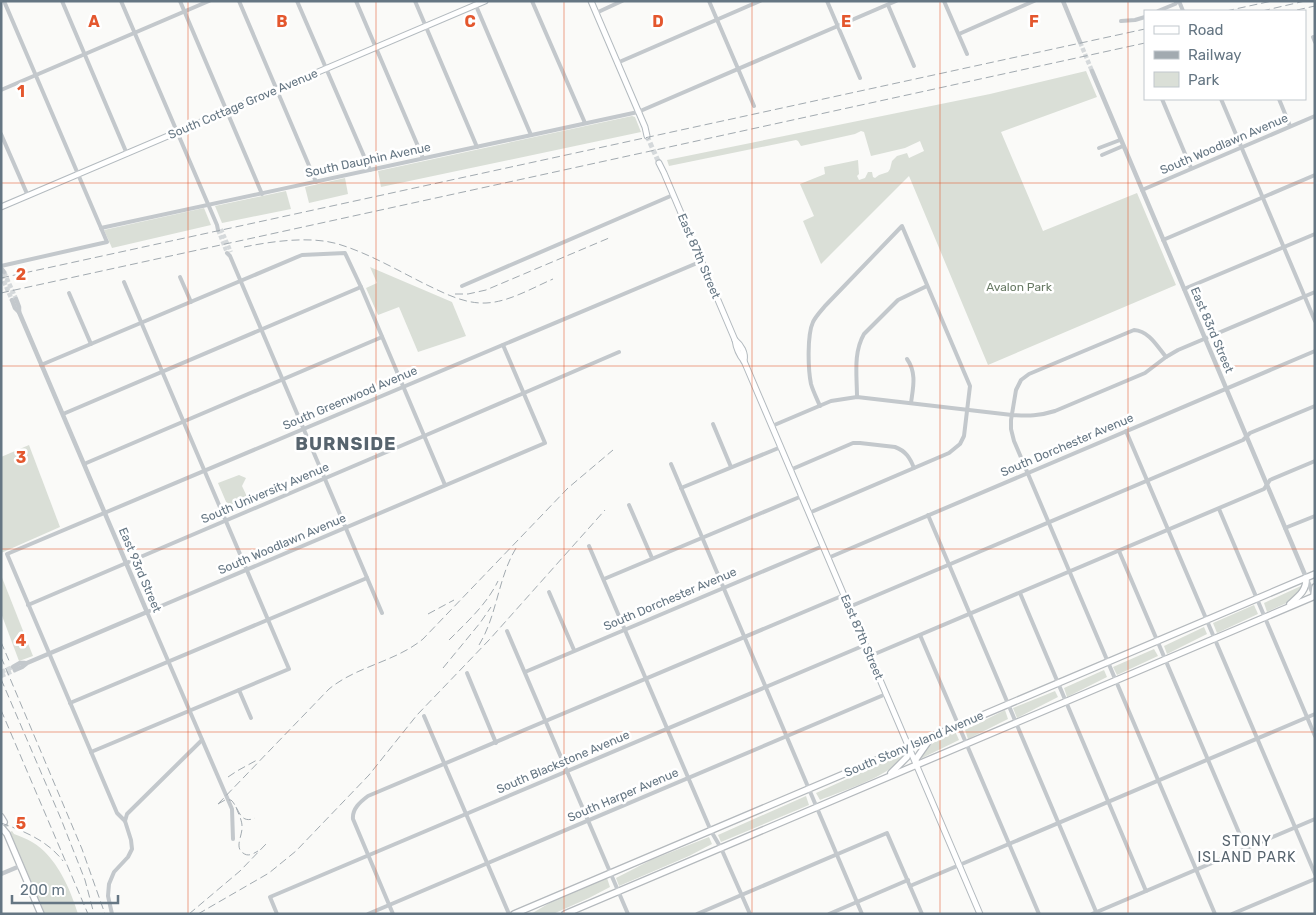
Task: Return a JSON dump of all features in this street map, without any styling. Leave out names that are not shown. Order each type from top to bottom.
[{"type":"main road","name":"South Cottage Grove Avenue","points":[[1,207],[376,48],[475,3],[485,1]]},
{"type":"main road","points":[[591,1],[649,136]]},
{"type":"main road","name":"East 87th Street","points":[[660,163],[735,340],[740,343],[745,356],[744,361],[980,914]]},
{"type":"main road","name":"South Stony Island Avenue","points":[[514,914],[1315,574]]},
{"type":"main road","points":[[1287,608],[1304,590],[1306,578]]},
{"type":"main road","points":[[1315,587],[1315,596]]},
{"type":"main road","name":"South Stony Island Avenue","points":[[565,914],[1315,596]]},
{"type":"main road","points":[[916,764],[916,759],[930,738]]},
{"type":"main road","points":[[889,776],[907,757],[909,747]]},
{"type":"main road","points":[[4,826],[41,914]]},
{"type":"main road","points":[[526,914],[535,905]]},
{"type":"street","points":[[2,268],[107,242],[4,1]]},
{"type":"street","points":[[62,1],[127,154]]},
{"type":"street","points":[[121,1],[218,228]]},
{"type":"street","points":[[180,1],[262,194]]},
{"type":"street","points":[[1,90],[209,1]]},
{"type":"street","points":[[238,1],[316,182]]},
{"type":"street","points":[[297,1],[370,170]]},
{"type":"street","points":[[356,1],[423,158]]},
{"type":"street","points":[[415,1],[477,147]]},
{"type":"street","points":[[532,1],[584,123]]},
{"type":"street","points":[[596,12],[622,1]]},
{"type":"street","points":[[709,1],[754,106]]},
{"type":"street","points":[[617,63],[760,1]]},
{"type":"street","points":[[827,1],[860,78]]},
{"type":"street","name":"South Dauphin Avenue","points":[[101,228],[638,112],[896,1]]},
{"type":"street","points":[[944,1],[968,54]]},
{"type":"street","points":[[959,34],[1034,1]]},
{"type":"street","points":[[1063,1],[1080,42]]},
{"type":"street","points":[[1160,10],[1179,1]]},
{"type":"street","points":[[475,3],[531,135]]},
{"type":"street","points":[[888,4],[914,66]]},
{"type":"street","points":[[1121,21],[1144,17]]},
{"type":"street","points":[[1313,36],[1315,42]]},
{"type":"street","name":"East 83rd Street","points":[[1092,71],[1315,596]]},
{"type":"street","points":[[1162,100],[1191,168]]},
{"type":"street","points":[[1220,100],[1315,322]]},
{"type":"street","points":[[1279,100],[1290,126]]},
{"type":"street","name":"South Woodlawn Avenue","points":[[1142,190],[1315,116]]},
{"type":"street","points":[[1,134],[28,196]]},
{"type":"street","points":[[1099,148],[1120,140]]},
{"type":"street","points":[[1102,155],[1123,146]]},
{"type":"street","points":[[1163,240],[1315,175]]},
{"type":"street","points":[[462,286],[674,195]]},
{"type":"street","points":[[809,513],[949,453],[957,448],[964,436],[970,386],[902,226],[825,306],[814,320],[809,339],[810,375],[812,387],[820,406]]},
{"type":"street","points":[[1184,289],[1315,234]]},
{"type":"street","points":[[41,365],[302,256],[345,253],[362,288],[445,485]]},
{"type":"street","points":[[230,254],[382,613]]},
{"type":"street","name":"South Greenwood Avenue","points":[[28,604],[7,554],[702,261]]},
{"type":"street","points":[[180,277],[191,302]]},
{"type":"street","points":[[91,752],[289,669],[124,282]]},
{"type":"street","points":[[857,397],[857,353],[864,334],[898,300],[927,286]]},
{"type":"street","points":[[62,414],[362,288]]},
{"type":"street","points":[[772,426],[838,399],[857,397],[1012,415],[1034,416],[1055,411],[1145,373],[1178,350],[1315,292]]},
{"type":"street","points":[[70,293],[91,344]]},
{"type":"street","name":"East 93rd Street","points":[[14,299],[232,809],[233,839]]},
{"type":"street","points":[[1166,357],[1148,335],[1138,330],[1129,331],[1025,376],[1018,384],[1016,390],[1011,429],[1027,473],[1215,914]]},
{"type":"street","points":[[84,464],[382,337]]},
{"type":"street","points":[[503,345],[523,394]]},
{"type":"street","name":"South Dorchester Avenue","points":[[828,558],[1315,351]]},
{"type":"street","name":"South University Avenue","points":[[28,604],[325,479],[619,352]]},
{"type":"street","points":[[907,360],[914,376],[911,403]]},
{"type":"street","name":"South Woodlawn Avenue","points":[[14,668],[22,667],[49,653],[545,443],[523,394]]},
{"type":"street","points":[[849,607],[1243,440],[1250,433],[1315,406]]},
{"type":"street","points":[[713,424],[731,467]]},
{"type":"street","points":[[1126,431],[1315,874]]},
{"type":"street","points":[[790,470],[847,445],[860,443],[896,447],[908,454],[914,468]]},
{"type":"street","points":[[681,488],[781,447]]},
{"type":"street","points":[[870,656],[1264,490],[1270,480],[1315,460]]},
{"type":"street","points":[[671,464],[862,914]]},
{"type":"street","points":[[604,579],[802,496]]},
{"type":"street","points":[[629,505],[652,558]]},
{"type":"street","points":[[1219,509],[1315,736]]},
{"type":"street","points":[[928,515],[1059,823],[1095,913],[1315,819]]},
{"type":"street","points":[[1285,528],[1315,516]]},
{"type":"street","points":[[589,546],[688,778],[750,914]]},
{"type":"street","name":"South Dorchester Avenue","points":[[525,672],[823,546]]},
{"type":"street","points":[[1119,551],[1246,848]]},
{"type":"street","points":[[70,703],[367,578]]},
{"type":"street","points":[[549,592],[574,650]]},
{"type":"street","points":[[1020,593],[1146,890]]},
{"type":"street","points":[[393,914],[353,819],[352,813],[368,796],[844,595]]},
{"type":"street","points":[[28,604],[117,813],[125,821],[131,840],[132,849],[128,857],[114,872],[109,884],[108,896],[112,914]]},
{"type":"street","points":[[507,630],[628,914]]},
{"type":"street","points":[[920,635],[1039,914]]},
{"type":"street","name":"South Blackstone Avenue","points":[[277,914],[270,897],[865,645]]},
{"type":"street","points":[[467,673],[496,743]]},
{"type":"street","points":[[239,690],[251,718]]},
{"type":"street","name":"South Harper Avenue","points":[[368,914],[886,694]]},
{"type":"street","points":[[910,886],[1315,714]]},
{"type":"street","points":[[424,716],[509,914]]},
{"type":"street","points":[[125,821],[127,814],[202,740]]},
{"type":"street","points":[[697,914],[887,833],[922,914]]},
{"type":"street","points":[[1,874],[20,866]]},
{"type":"street","points":[[1232,914],[1315,879]]},
{"type":"street","points":[[829,914],[908,880]]},
{"type":"green space","name":"Avalon Park","points":[[1086,71],[1097,97],[1001,132],[1043,231],[1137,193],[1176,285],[988,365],[909,176],[821,264],[803,221],[814,216],[800,184],[825,174],[824,167],[858,160],[859,174],[857,176],[859,180],[865,178],[868,172],[872,172],[875,178],[888,172],[892,161],[897,156],[907,153],[909,158],[924,151],[920,141],[905,148],[871,156],[864,132],[861,131],[801,146],[796,140],[669,166],[667,160],[990,94]]},
{"type":"green space","points":[[632,116],[635,117],[641,132],[381,187],[378,171]]},
{"type":"green space","points":[[345,178],[348,194],[309,203],[305,187]]},
{"type":"green space","points":[[286,191],[291,209],[222,223],[215,206]]},
{"type":"green space","points":[[204,208],[211,225],[112,248],[104,230]]},
{"type":"green space","points":[[370,267],[452,302],[466,336],[418,352],[399,307],[378,315],[366,288],[377,283]]},
{"type":"green space","points":[[29,445],[60,527],[1,553],[1,457]]},
{"type":"green space","points":[[239,475],[246,478],[242,486],[250,503],[230,511],[218,483]]},
{"type":"green space","points":[[1,575],[33,656],[19,661],[1,613]]},
{"type":"green space","points":[[1303,585],[1303,588],[1293,600],[1267,612],[1264,603]]},
{"type":"green space","points":[[1254,605],[1258,614],[1217,633],[1213,623]]},
{"type":"green space","points":[[1204,627],[1207,634],[1167,654],[1164,646]]},
{"type":"green space","points":[[1154,649],[1158,656],[1117,675],[1113,667]]},
{"type":"green space","points":[[1104,670],[1107,677],[1067,697],[1064,688]]},
{"type":"green space","points":[[1055,691],[1058,697],[1017,718],[1013,708]]},
{"type":"green space","points":[[1005,710],[1008,719],[968,739],[965,730]]},
{"type":"green space","points":[[955,731],[959,740],[918,760],[928,746]]},
{"type":"green space","points":[[904,753],[905,757],[887,771],[865,782],[820,800],[816,793]]},
{"type":"green space","points":[[806,796],[809,805],[721,842],[718,835]]},
{"type":"green space","points":[[12,831],[14,834],[41,848],[55,864],[66,883],[78,914],[45,914],[10,832]]},
{"type":"green space","points":[[709,837],[712,844],[619,886],[616,878],[651,860]]},
{"type":"green space","points":[[607,878],[610,887],[589,898],[553,914],[531,914],[551,902]]},
{"type":"tunnel","points":[[1080,42],[1092,71]]},
{"type":"tunnel","points":[[647,136],[659,163]]},
{"type":"tunnel","points":[[221,229],[231,252]]},
{"type":"tunnel","points":[[218,230],[227,253]]},
{"type":"tunnel","points":[[4,272],[16,299]]},
{"type":"tunnel","points":[[1,275],[12,300]]},
{"type":"tunnel","points":[[1,672],[13,667]]},
{"type":"tunnel","points":[[1,676],[15,670]]},
{"type":"tunnel","points":[[4,822],[7,830]]},
{"type":"railway","points":[[1231,10],[1272,1]]},
{"type":"railway","points":[[1266,10],[1305,1]]},
{"type":"railway","points":[[1297,10],[1315,6]]},
{"type":"railway","points":[[1,278],[1144,29]]},
{"type":"railway","points":[[1,293],[1144,43]]},
{"type":"railway","points":[[455,294],[468,294],[486,290],[609,238]]},
{"type":"railway","points":[[244,247],[279,241],[304,240],[338,244],[371,257],[447,294],[462,300],[478,303],[503,300],[553,279]]},
{"type":"railway","points":[[218,804],[329,689],[340,681],[412,647],[423,639],[568,488],[613,450]]},
{"type":"railway","points":[[198,914],[269,873],[296,851],[369,775],[417,715],[490,639],[605,510]]},
{"type":"railway","points":[[479,645],[490,621],[506,569],[518,545]]},
{"type":"railway","points":[[449,640],[482,605],[498,581]]},
{"type":"railway","points":[[428,614],[454,600]]},
{"type":"railway","points":[[443,668],[491,607]]},
{"type":"railway","points":[[1,642],[10,663]]},
{"type":"railway","points":[[1,657],[82,849],[105,914]]},
{"type":"railway","points":[[1,679],[61,819],[85,880],[94,914]]},
{"type":"railway","points":[[1,710],[88,914]]},
{"type":"railway","points":[[228,777],[257,760]]},
{"type":"railway","points":[[218,804],[225,800],[231,800],[242,817],[250,820],[255,818]]},
{"type":"railway","points":[[236,807],[242,824],[239,848],[249,855],[258,851]]},
{"type":"railway","points":[[1,823],[27,833],[43,842],[63,861]]},
{"type":"railway","points":[[189,914],[240,871],[266,844]]},
{"type":"district","name":"BURNSIDE","points":[[346,444]]},
{"type":"district","name":"STONY ISLAND PARK","points":[[1247,850]]}]
